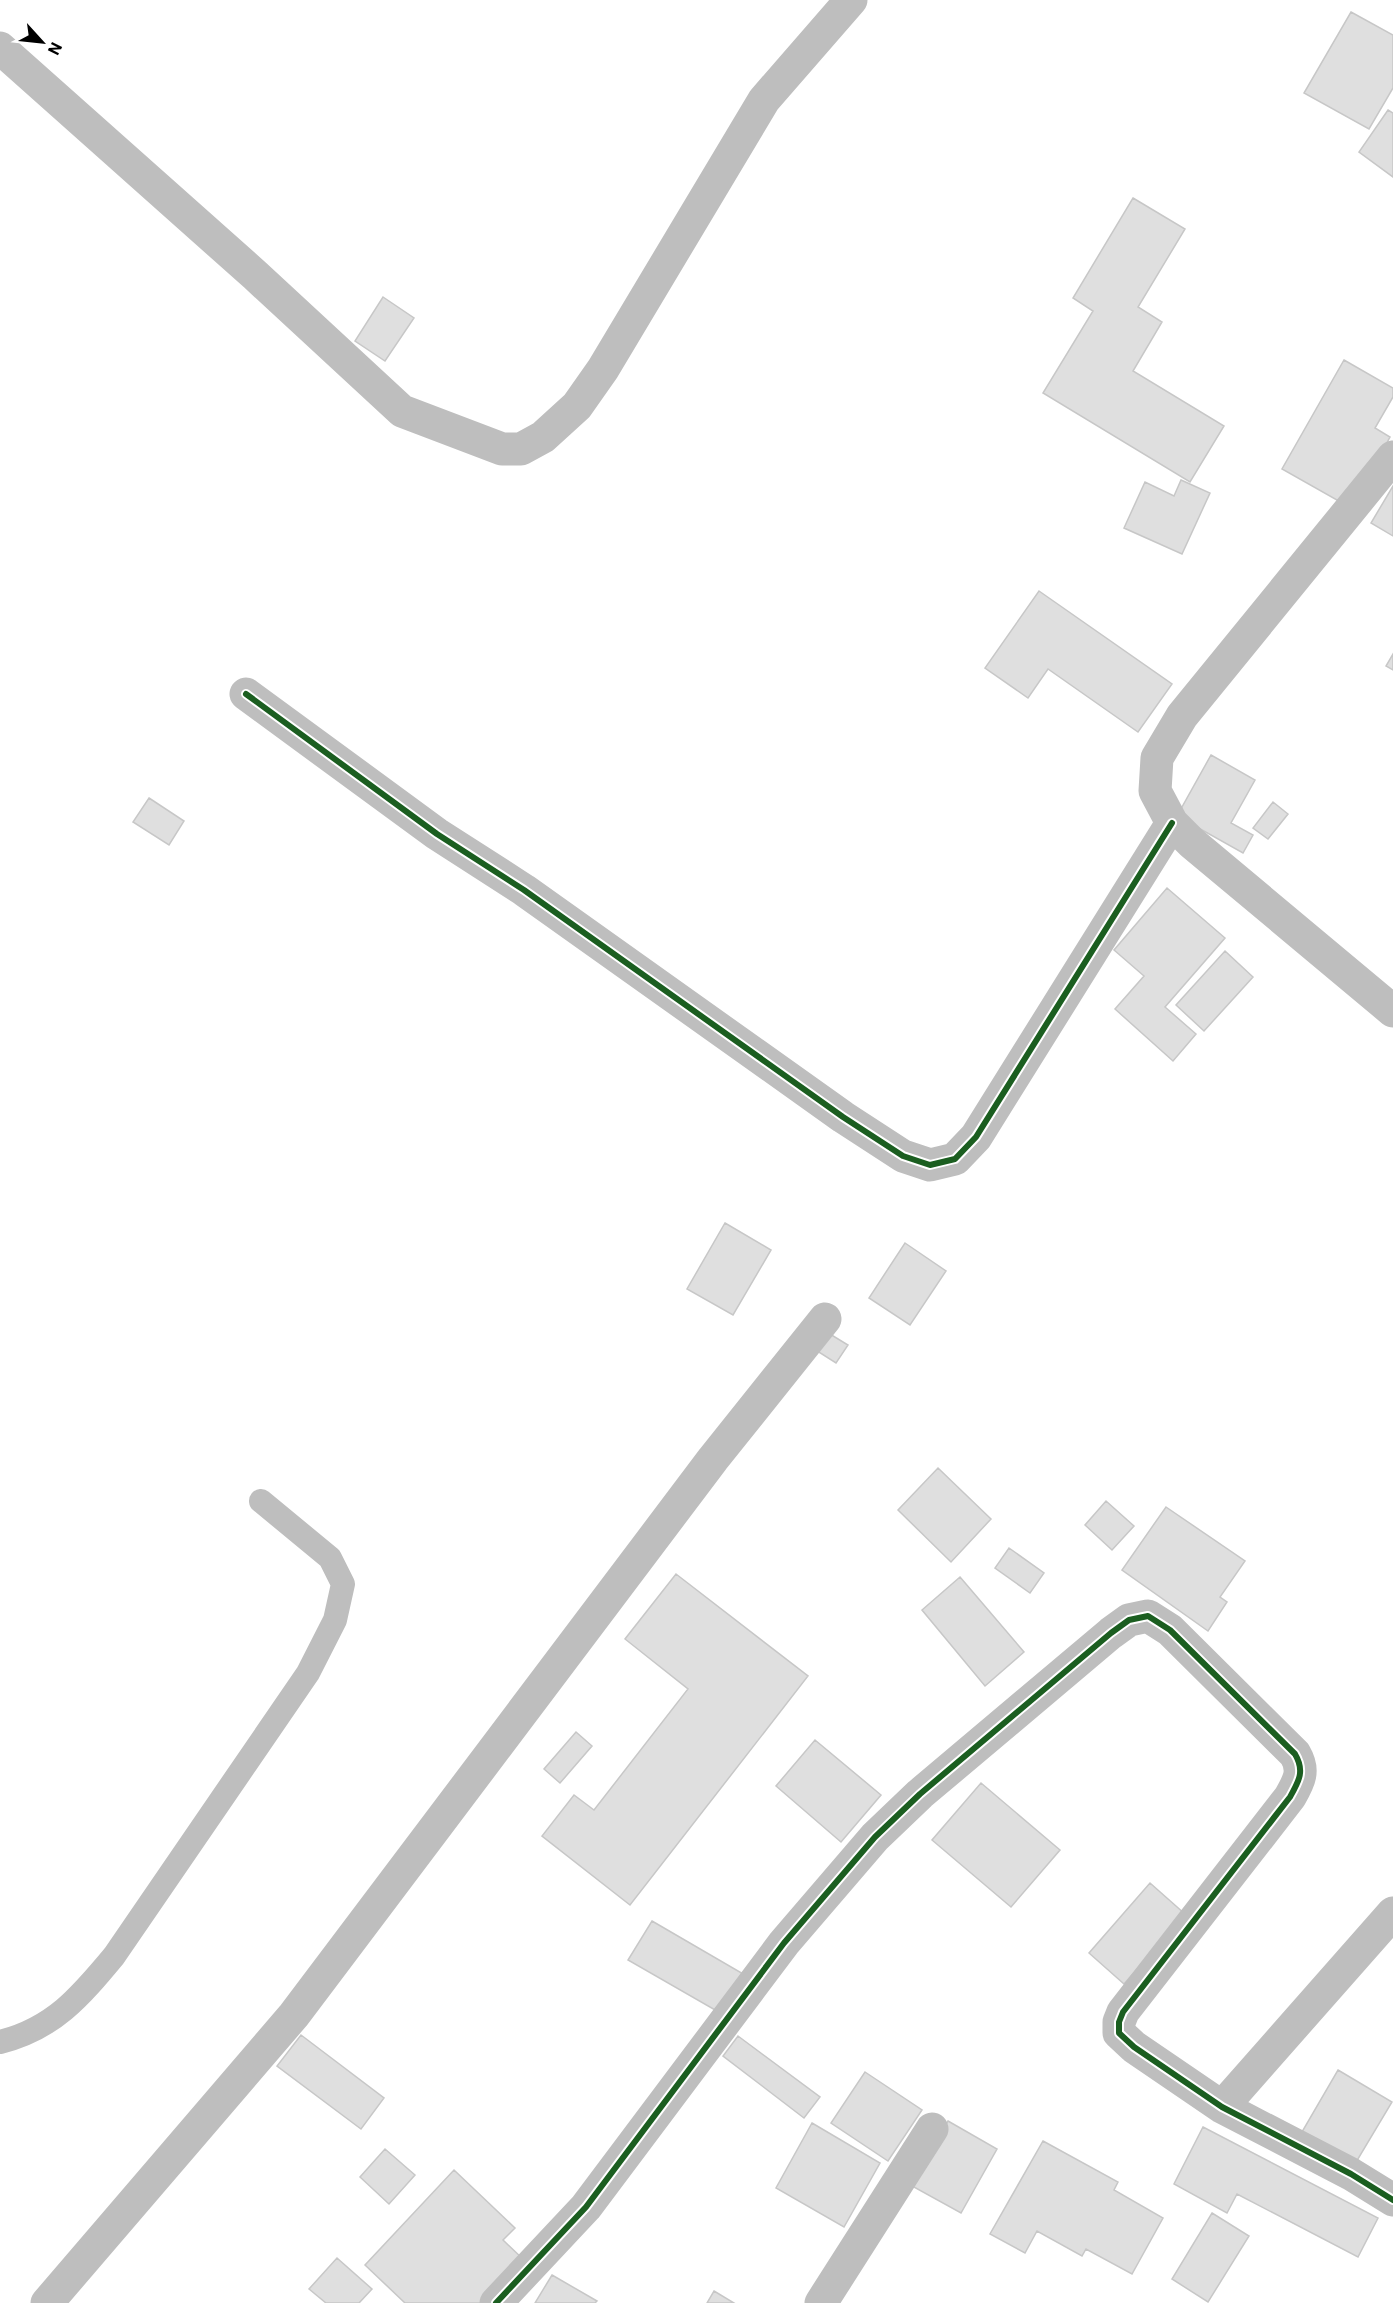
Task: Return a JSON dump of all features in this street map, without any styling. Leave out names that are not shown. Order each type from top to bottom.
[{"type":"street","points":[[0,48],[246,267],[402,411],[502,449],[521,449],[543,437],[577,406],[603,369],[764,100],[850,0]]},
{"type":"street","points":[[1393,457],[1182,716],[1157,758],[1155,790],[1172,823],[1192,843],[1393,1011]]},
{"type":"street","points":[[246,694],[437,834],[534,897],[843,1117],[903,1156],[930,1165],[955,1159],[976,1137],[1172,823]]},
{"type":"street","points":[[47,2303],[294,2015],[713,1459],[825,1319]]},
{"type":"street","points":[[496,2303],[586,2206],[784,1943],[875,1837],[920,1794],[1111,1633],[1129,1620],[1148,1616],[1170,1630],[1294,1754],[1301,1765],[1300,1779],[1290,1797],[1123,2012],[1119,2022],[1119,2033],[1125,2040],[1222,2107],[1351,2174],[1393,2200]]},
{"type":"street","points":[[1222,2107],[1393,1913]]},
{"type":"street","points":[[821,2303],[932,2129]]},
{"type":"lane","points":[[0,2042],[18,2037],[48,2021],[81,1996],[114,1956],[308,1673],[335,1620],[343,1584],[330,1558],[261,1501]]},
{"type":"building","points":[[1351,12],[1393,35],[1393,88],[1369,129],[1304,93]]},
{"type":"building","points":[[1388,110],[1393,113],[1393,177],[1359,152]]},
{"type":"building","points":[[1133,198],[1185,229],[1138,307],[1162,322],[1133,371],[1224,426],[1190,482],[1043,393],[1093,311],[1073,298]]},
{"type":"building","points":[[383,297],[414,318],[385,361],[355,341]]},
{"type":"building","points":[[1344,360],[1393,388],[1393,397],[1375,428],[1390,437],[1351,508],[1282,469]]},
{"type":"building","points":[[1181,480],[1210,493],[1182,554],[1124,528],[1145,482],[1174,496]]},
{"type":"building","points":[[1393,486],[1393,536],[1371,523]]},
{"type":"building","points":[[1039,591],[1172,684],[1138,732],[1048,669],[1028,698],[985,668]]},
{"type":"building","points":[[1393,654],[1393,670],[1386,666]]},
{"type":"building","points":[[1211,755],[1255,780],[1231,823],[1253,835],[1243,853],[1177,816]]},
{"type":"building","points":[[149,798],[184,821],[169,845],[133,822]]},
{"type":"building","points":[[1273,802],[1288,814],[1268,839],[1253,828]]},
{"type":"building","points":[[1167,888],[1225,938],[1165,1007],[1196,1034],[1173,1061],[1115,1009],[1144,976],[1114,950]]},
{"type":"building","points":[[1225,951],[1253,977],[1204,1031],[1176,1005]]},
{"type":"building","points":[[725,1223],[771,1250],[733,1315],[687,1289]]},
{"type":"building","points":[[905,1243],[946,1271],[910,1325],[869,1298]]},
{"type":"building","points":[[825,1331],[848,1345],[836,1363],[814,1349]]},
{"type":"building","points":[[938,1468],[991,1519],[951,1562],[898,1510]]},
{"type":"building","points":[[1106,1501],[1134,1526],[1112,1550],[1085,1525]]},
{"type":"building","points":[[1166,1507],[1245,1561],[1220,1597],[1227,1602],[1208,1631],[1122,1570]]},
{"type":"building","points":[[1009,1548],[1044,1573],[1030,1593],[995,1568]]},
{"type":"building","points":[[676,1574],[808,1676],[630,1905],[542,1836],[574,1795],[594,1810],[688,1689],[625,1639]]},
{"type":"building","points":[[960,1577],[1024,1652],[985,1686],[922,1610]]},
{"type":"building","points":[[576,1732],[592,1746],[560,1783],[544,1769]]},
{"type":"building","points":[[815,1740],[881,1795],[841,1842],[776,1786]]},
{"type":"building","points":[[981,1783],[1060,1850],[1011,1907],[932,1840]]},
{"type":"building","points":[[1150,1883],[1185,1914],[1124,1984],[1089,1953]]},
{"type":"building","points":[[652,1921],[745,1975],[722,2014],[628,1960]]},
{"type":"building","points":[[301,2035],[384,2098],[361,2129],[277,2066]]},
{"type":"building","points":[[738,2036],[820,2097],[804,2118],[723,2056]]},
{"type":"building","points":[[1338,2070],[1392,2102],[1352,2169],[1299,2137]]},
{"type":"building","points":[[865,2072],[922,2110],[888,2161],[831,2123]]},
{"type":"building","points":[[948,2121],[997,2149],[961,2213],[912,2186]]},
{"type":"building","points":[[812,2123],[880,2163],[844,2227],[776,2188]]},
{"type":"building","points":[[1203,2127],[1378,2218],[1358,2257],[1237,2194],[1227,2213],[1174,2184]]},
{"type":"building","points":[[1043,2141],[1118,2182],[1114,2190],[1163,2218],[1132,2274],[1086,2249],[1082,2256],[1037,2231],[1025,2253],[990,2234]]},
{"type":"building","points":[[385,2149],[415,2175],[389,2204],[360,2177]]},
{"type":"building","points":[[454,2170],[515,2228],[503,2240],[525,2261],[486,2303],[405,2303],[365,2265]]},
{"type":"building","points":[[1212,2213],[1249,2236],[1208,2302],[1172,2279]]},
{"type":"building","points":[[337,2258],[372,2289],[359,2303],[326,2303],[309,2289]]},
{"type":"building","points":[[552,2275],[597,2301],[595,2303],[535,2303]]},
{"type":"building","points":[[714,2291],[734,2303],[707,2303]]},
{"type":"cycle path","points":[[246,694],[437,834],[524,890],[843,1117],[903,1156],[930,1165],[955,1159],[976,1137],[1172,823]]},
{"type":"cycle path","points":[[496,2303],[586,2207],[784,1943],[875,1837],[920,1794],[1111,1633],[1129,1620],[1148,1616],[1170,1630],[1295,1754],[1300,1771],[1290,1797],[1123,2012],[1119,2022],[1119,2033],[1134,2047],[1222,2107],[1351,2174],[1393,2200]]}]
